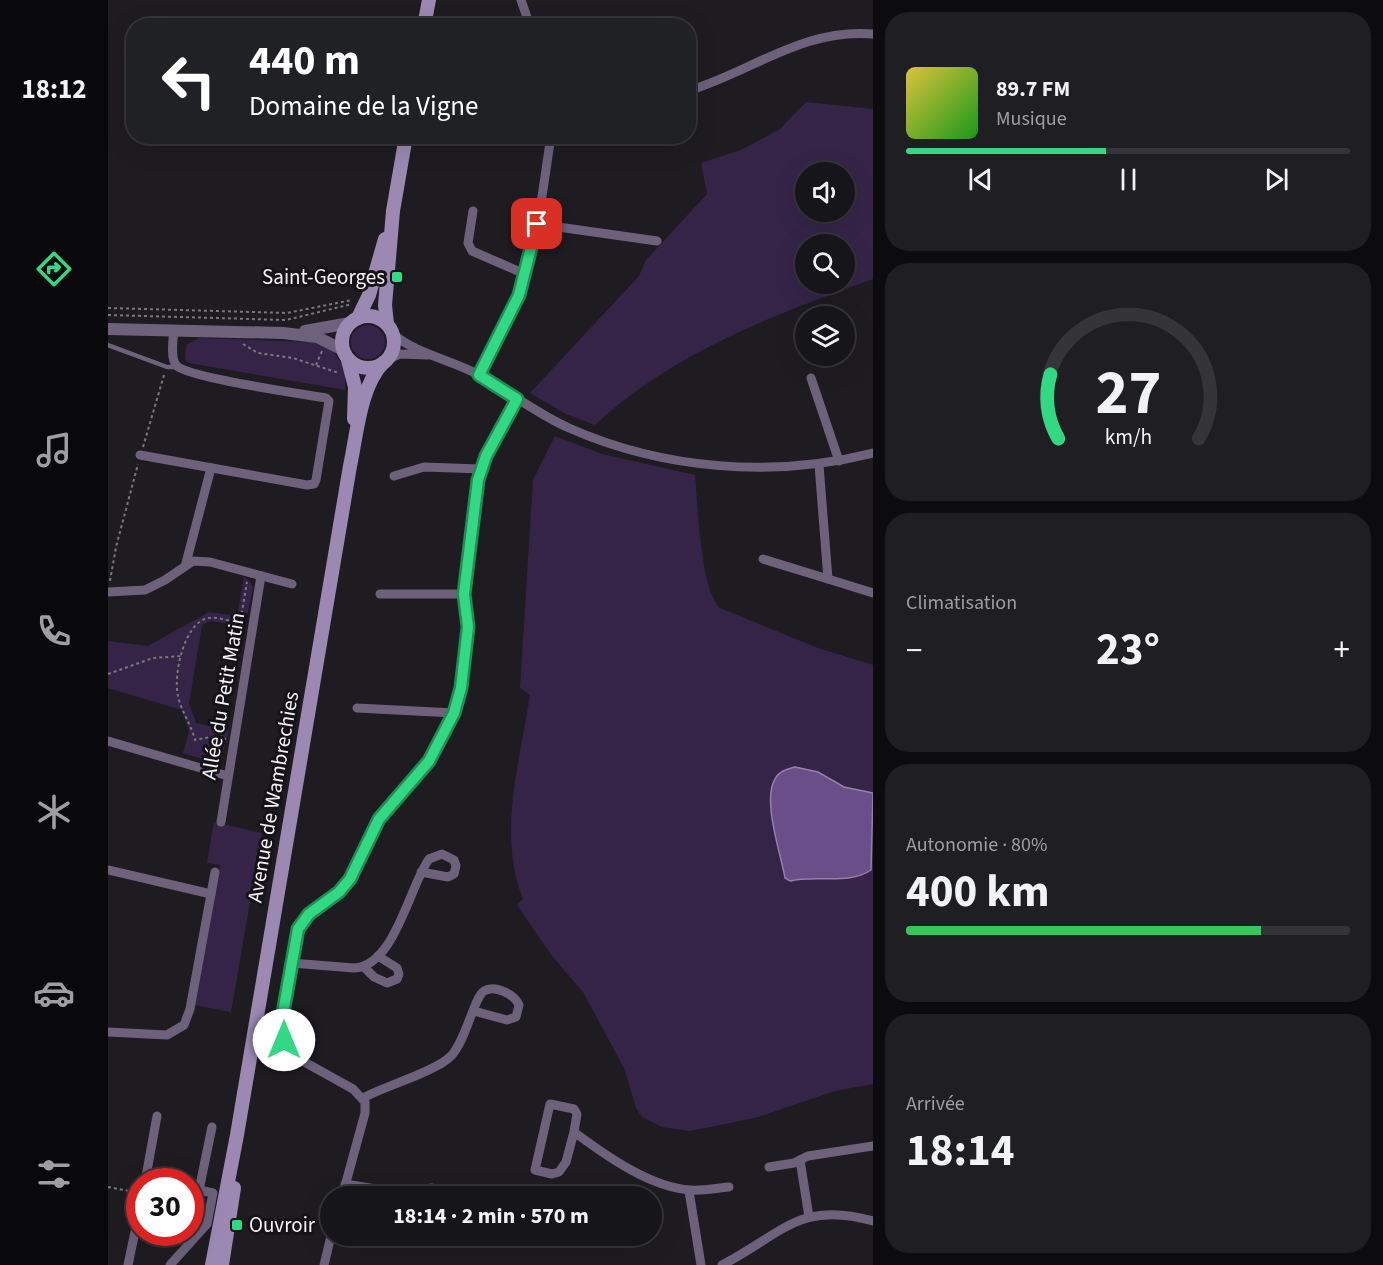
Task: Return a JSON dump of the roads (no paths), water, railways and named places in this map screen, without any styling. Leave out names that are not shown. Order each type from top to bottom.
[{"type":"main road","points":[[426,18],[429,0]]},
{"type":"main road","points":[[393,211],[369,295],[343,335],[346,355],[365,368],[386,361],[394,347],[385,305],[393,211],[405,144]]},
{"type":"main road","points":[[354,321],[375,317],[390,329]]},
{"type":"main road","name":"Avenue de Wambrechies","points":[[346,355],[354,378],[356,398],[350,466]]},
{"type":"main road","name":"Avenue de Wambrechies","points":[[212,1265],[237,1135],[350,466],[369,388],[376,372],[386,361]]},
{"type":"main road","name":"Avenue de Wambrechies","points":[[222,1265],[232,1206],[237,1135]]},
{"type":"street","points":[[521,0],[527,18]]},
{"type":"street","points":[[696,88],[725,78],[807,40],[842,34],[873,34]]},
{"type":"street","points":[[479,375],[505,326],[525,274],[537,224],[551,144]]},
{"type":"street","points":[[473,212],[468,243],[472,251],[525,274]]},
{"type":"street","points":[[537,224],[657,242]]},
{"type":"street","points":[[283,333],[354,321]]},
{"type":"street","points":[[108,329],[283,333],[317,337],[346,355]]},
{"type":"street","points":[[390,329],[405,342],[479,375],[579,433],[655,454],[730,468],[819,465],[873,453]]},
{"type":"street","points":[[140,455],[307,485],[314,484],[331,405],[326,398],[212,377],[178,367],[174,360],[174,330]]},
{"type":"street","points":[[386,361],[404,354],[437,356]]},
{"type":"street","points":[[811,378],[839,461]]},
{"type":"street","points":[[363,1098],[299,1059],[286,1046],[281,1024],[291,963],[302,923],[339,892],[350,879],[379,819],[429,761],[454,713],[461,688],[468,627],[464,594],[476,491],[481,469],[517,399]]},
{"type":"street","points":[[819,465],[828,579]]},
{"type":"street","points":[[394,476],[424,467],[481,469]]},
{"type":"street","points":[[108,592],[146,590],[165,580],[186,563],[211,468]]},
{"type":"street","points":[[764,559],[873,593]]},
{"type":"street","points":[[186,563],[210,562],[292,584]]},
{"type":"street","name":"Allée du Petit Matin","points":[[220,822],[261,576]]},
{"type":"street","points":[[380,594],[464,594]]},
{"type":"street","points":[[357,708],[454,713]]},
{"type":"street","points":[[108,741],[228,776]]},
{"type":"street","points":[[108,870],[211,894]]},
{"type":"street","points":[[108,1032],[167,1035],[184,1025],[190,1009],[215,872]]},
{"type":"street","points":[[364,967],[378,956],[406,909],[421,872]]},
{"type":"street","points":[[291,963],[364,967],[374,976],[387,982],[397,979],[399,974],[397,968],[378,956]]},
{"type":"street","points":[[363,1098],[449,1058],[462,1041],[481,993],[489,989],[497,989],[516,998],[519,1005],[516,1017],[507,1020],[474,1011]]},
{"type":"street","points":[[356,1186],[345,1184],[365,1113],[363,1098]]},
{"type":"street","points":[[550,1104],[574,1109],[577,1114],[574,1132],[566,1162],[559,1172],[552,1174],[535,1170],[550,1104]]},
{"type":"street","points":[[147,1168],[157,1116]]},
{"type":"street","points":[[201,1168],[212,1127]]},
{"type":"street","points":[[574,1132],[628,1168],[689,1191],[729,1187]]},
{"type":"street","points":[[768,1167],[791,1164],[808,1156],[873,1146]]},
{"type":"street","points":[[800,1160],[809,1217]]},
{"type":"street","points":[[204,1191],[213,1193],[207,1224],[204,1227]]},
{"type":"street","points":[[689,1191],[701,1265]]},
{"type":"street","points":[[722,1265],[780,1229],[809,1217],[838,1213],[873,1221]]},
{"type":"street","points":[[128,1265],[132,1246]]},
{"type":"street","points":[[170,1265],[187,1246]]},
{"type":"street","points":[[324,1265],[329,1246]]},
{"type":"lane","points":[[108,345],[167,367],[178,367]]},
{"type":"place","name":"Saint-Georges","points":[[397,277]]},
{"type":"place","name":"Ouvroir","points":[[237,1225]]}]
